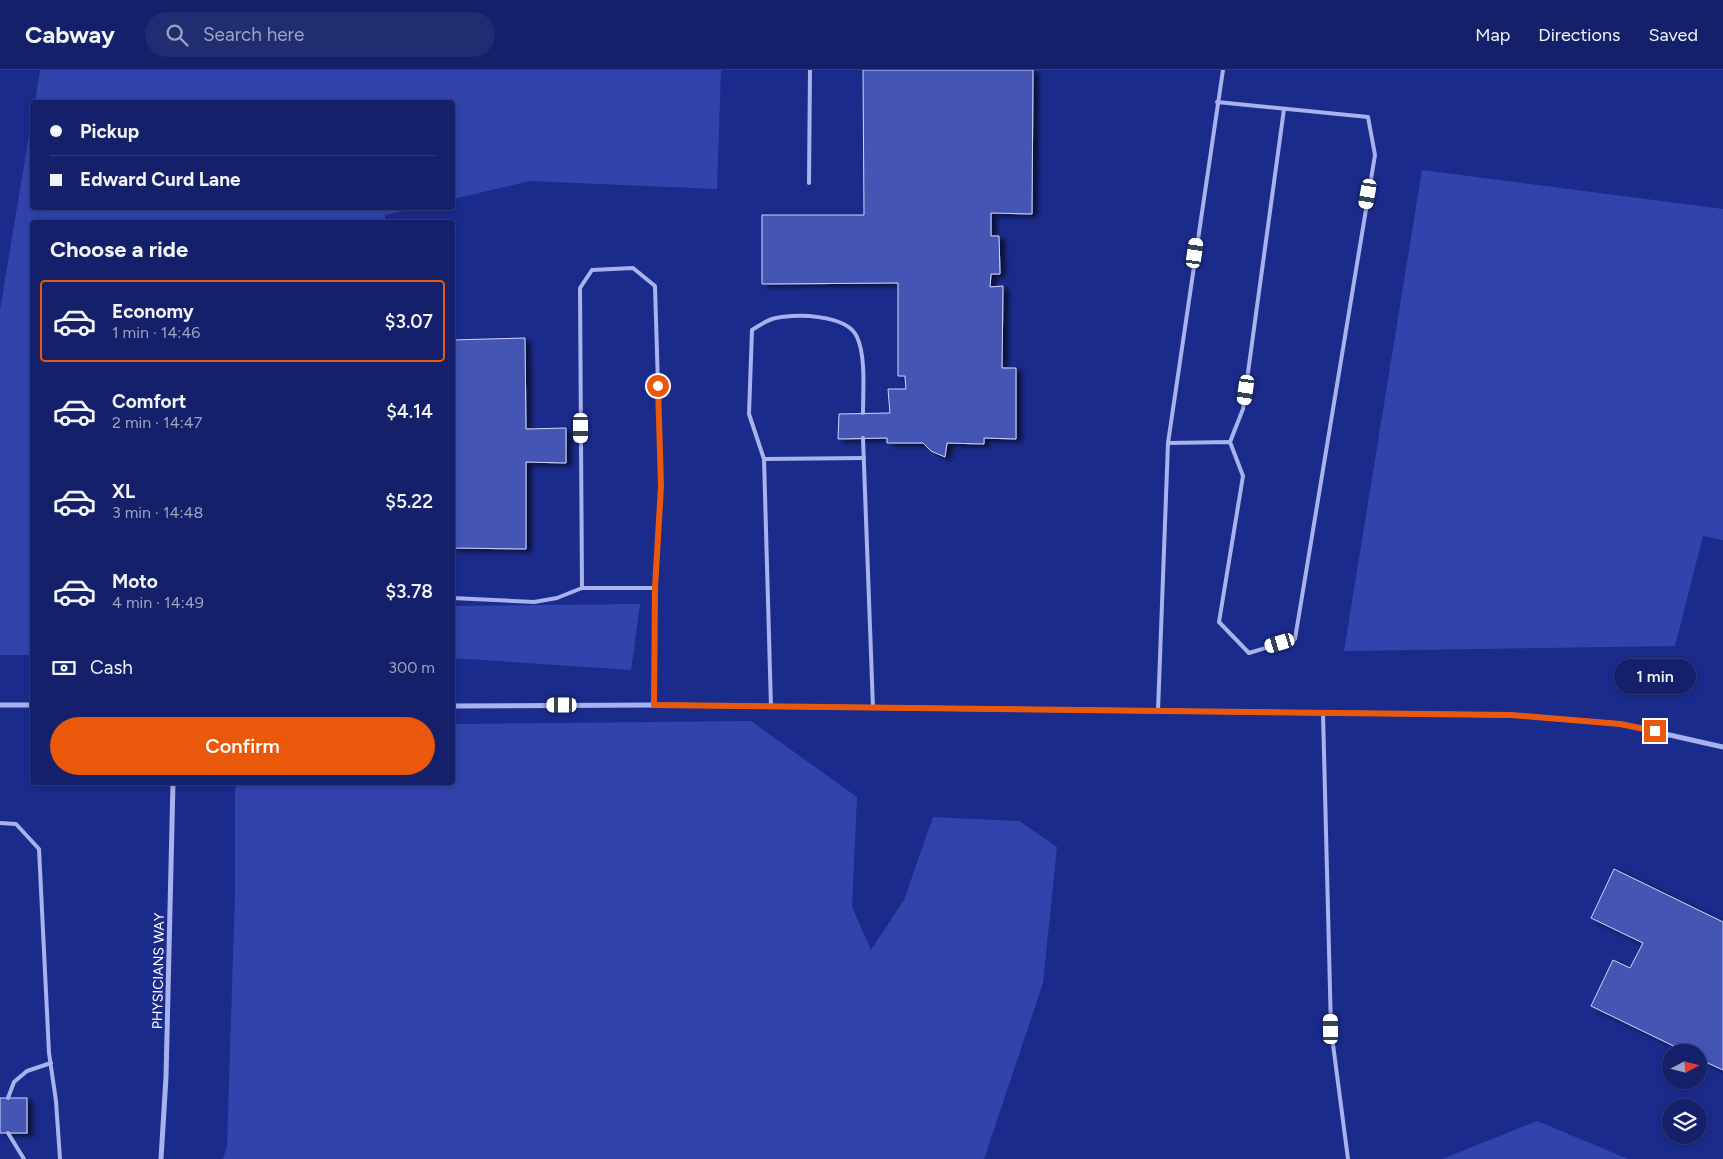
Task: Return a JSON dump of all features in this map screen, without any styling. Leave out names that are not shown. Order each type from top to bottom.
[{"type":"street","points":[[0,705],[30,705]]},
{"type":"street","points":[[455,706],[654,705],[1511,715],[1620,724],[1723,747]]},
{"type":"street","name":"PHYSICIANS WAY","points":[[161,1159],[166,1076],[173,785]]},
{"type":"lane","points":[[809,183],[810,70]]},
{"type":"lane","points":[[1158,711],[1168,442],[1223,70]]},
{"type":"lane","points":[[1217,102],[1368,117],[1375,155],[1295,639],[1249,653],[1218,622],[1243,476],[1230,442],[1243,409],[1284,109]]},
{"type":"lane","points":[[582,588],[580,288],[592,270],[633,268],[655,286],[661,486],[655,588],[654,705]]},
{"type":"lane","points":[[771,707],[764,459],[749,414],[752,330],[773,319],[825,317],[845,324],[857,336],[863,372],[863,413]]},
{"type":"lane","points":[[863,438],[873,708]]},
{"type":"lane","points":[[1168,442],[1230,442]]},
{"type":"lane","points":[[764,459],[864,458]]},
{"type":"lane","points":[[455,598],[534,602],[557,598],[582,588],[655,588]]},
{"type":"lane","points":[[1323,713],[1331,1029],[1348,1159]]},
{"type":"lane","points":[[0,823],[16,824],[39,849],[48,1053],[56,1101],[60,1159]]},
{"type":"lane","points":[[8,1098],[14,1082],[27,1071],[51,1062]]},
{"type":"lane","points":[[8,1133],[24,1159]]},
{"type":"shaded area","points":[[40,70],[721,70],[717,189],[530,181],[455,199],[455,100],[35,100]]},
{"type":"shaded area","points":[[30,129],[30,210],[409,210],[385,215],[385,220],[30,220],[30,655],[0,655],[0,310]]},
{"type":"shaded area","points":[[1422,170],[1723,209],[1723,540],[1703,536],[1675,646],[1344,651]]},
{"type":"shaded area","points":[[640,604],[631,670],[455,658],[455,606]]},
{"type":"shaded area","points":[[751,721],[857,797],[852,907],[871,950],[904,900],[933,817],[1019,821],[1057,847],[1043,983],[984,1159],[223,1159],[227,1146],[236,785],[455,785],[455,724]]},
{"type":"shaded area","points":[[1537,1121],[1628,1159],[1442,1159]]},
{"type":"building","points":[[863,70],[1033,70],[1032,214],[991,213],[991,236],[999,236],[1000,274],[991,274],[990,287],[1003,286],[1002,368],[1016,368],[1016,439],[984,438],[984,444],[947,443],[945,457],[931,451],[923,443],[887,443],[887,438],[838,439],[839,414],[890,413],[888,389],[906,389],[905,376],[898,376],[898,283],[762,284],[762,215],[864,215]]},
{"type":"building","points":[[525,338],[526,429],[566,428],[566,463],[526,462],[526,549],[455,548],[455,340]]},
{"type":"building","points":[[1614,869],[1723,922],[1723,1070],[1708,1063],[1708,1044],[1669,1044],[1591,1006],[1613,960],[1630,968],[1643,943],[1591,918]]},
{"type":"building","points":[[0,1098],[27,1098],[27,1133],[0,1133]]},
{"type":"route","points":[[658,386],[661,486],[655,588],[654,705],[1511,715],[1620,724],[1655,731]]}]
